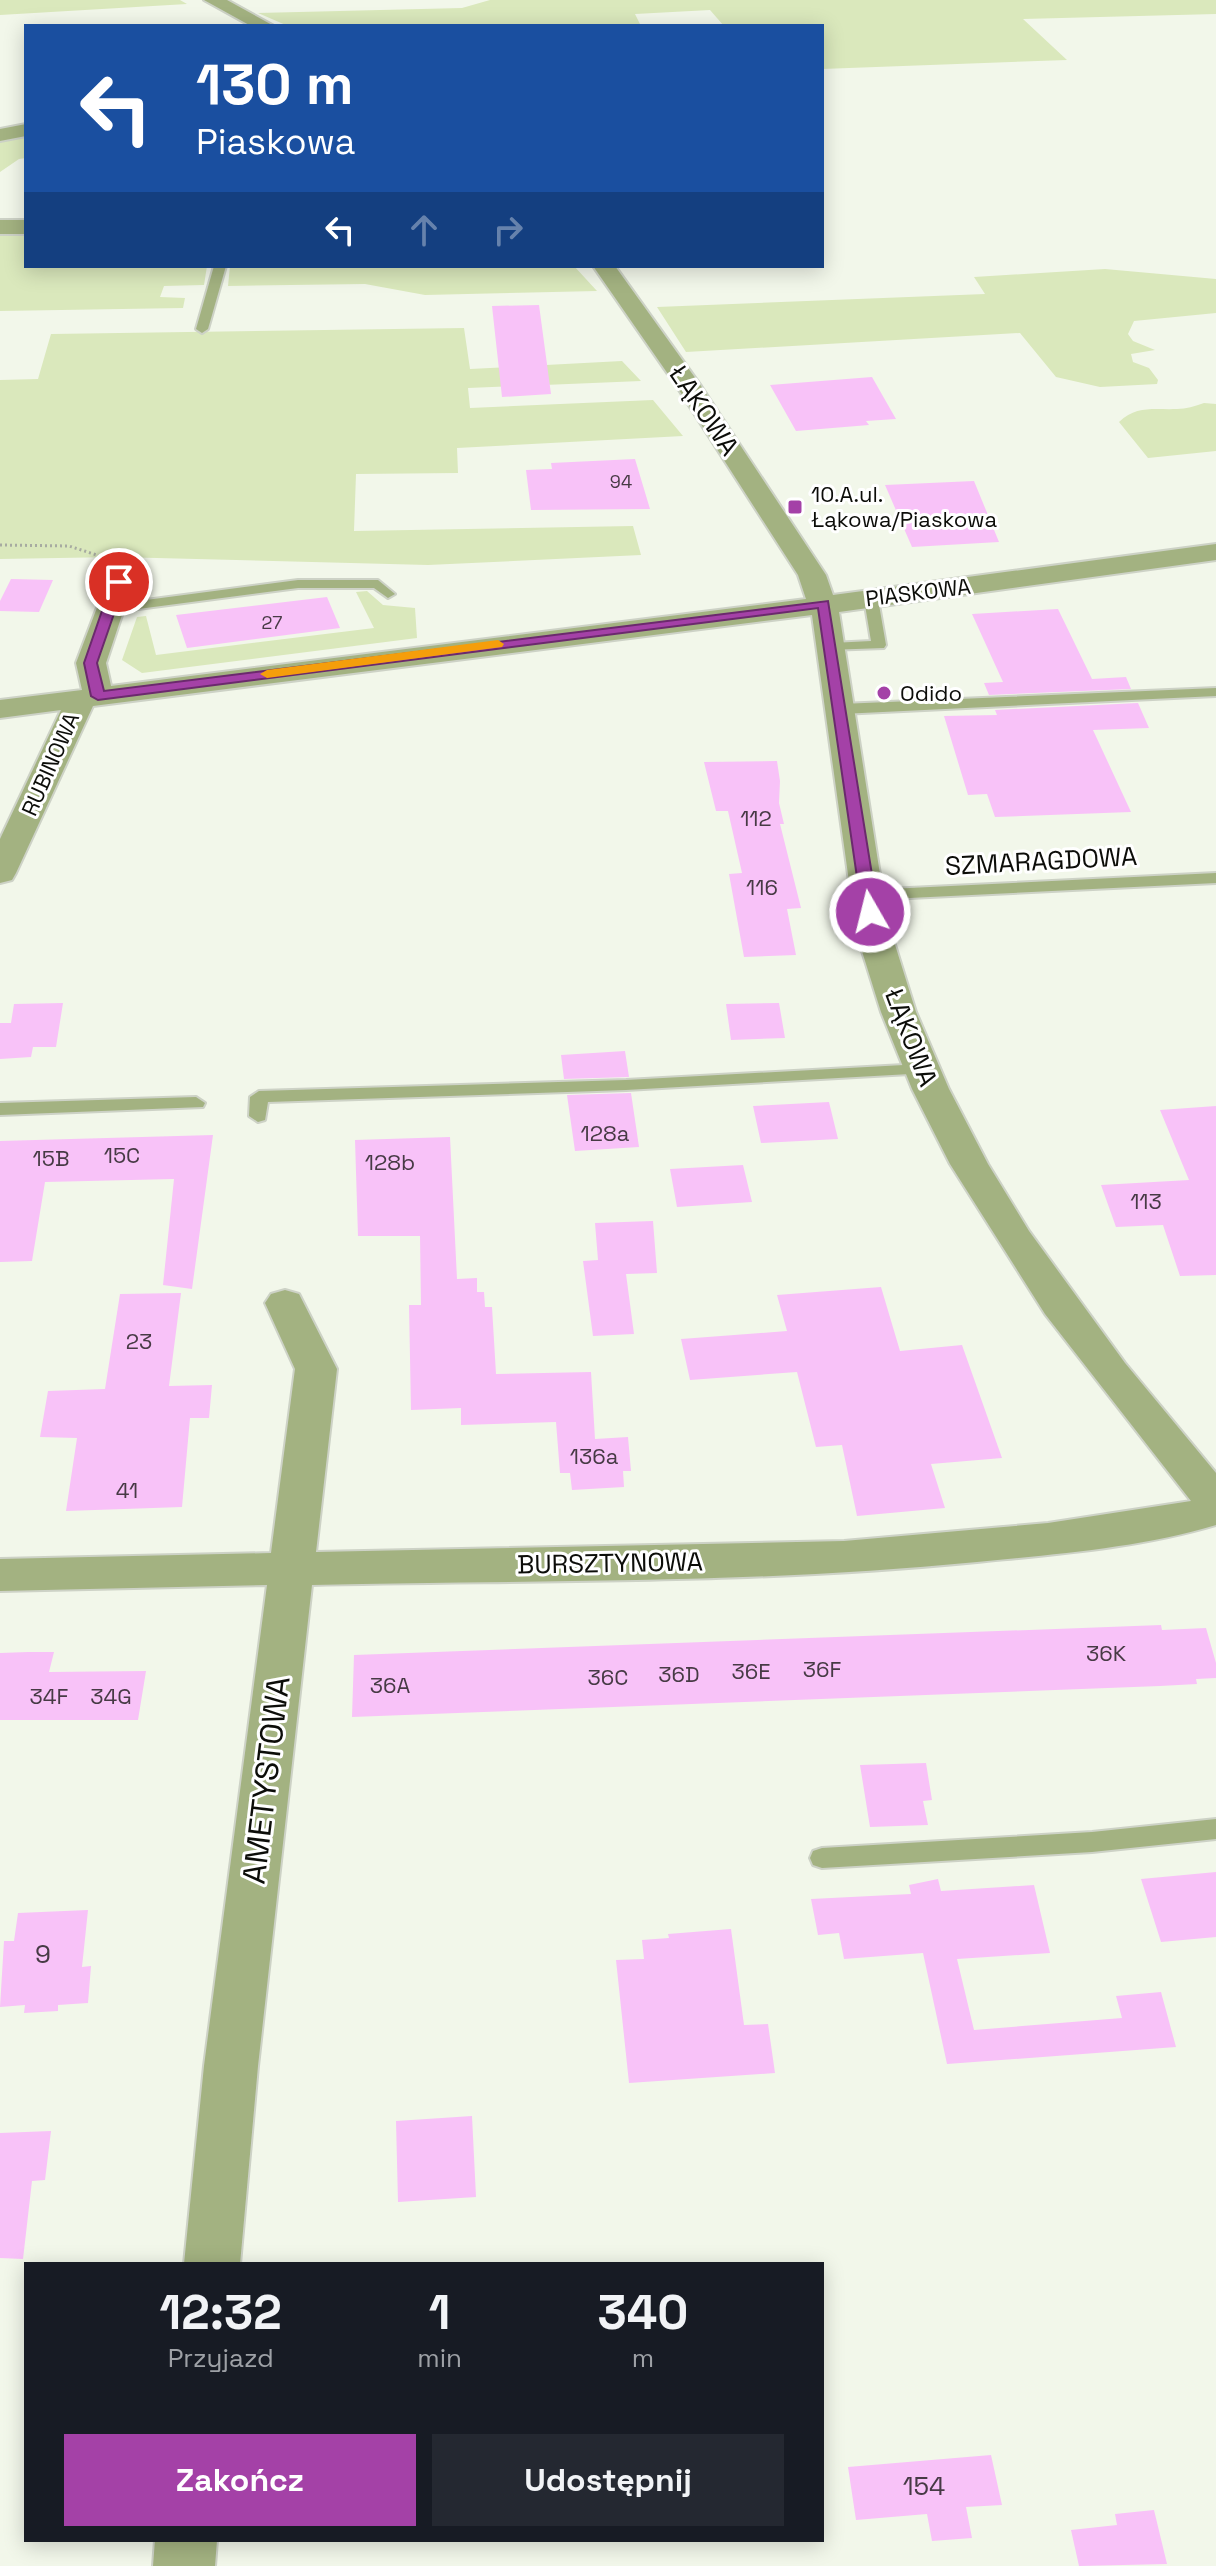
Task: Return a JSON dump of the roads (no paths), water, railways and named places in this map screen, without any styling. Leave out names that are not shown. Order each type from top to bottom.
[{"type":"street","points":[[213,0],[261,24]]},
{"type":"street","points":[[0,135],[24,130]]},
{"type":"street","points":[[0,227],[24,227]]},
{"type":"street","name":"ŁĄKOWA","points":[[605,268],[812,575],[823,603],[832,647],[872,929],[896,1005],[922,1069],[963,1154],[1064,1311],[1133,1404],[1216,1502]]},
{"type":"street","name":"PIASKOWA","points":[[0,709],[871,599],[1216,552]]},
{"type":"street","points":[[88,698],[91,663],[114,595]]},
{"type":"street","name":"RUBINOWA","points":[[0,873],[78,707],[88,698]]},
{"type":"street","name":"AMETYSTOWA","points":[[212,2262],[231,2066],[316,1369],[285,1303]]},
{"type":"street","name":"BURSZTYNOWA","points":[[0,1575],[844,1557],[942,1550],[1147,1526],[1216,1509]]},
{"type":"street","points":[[184,2566],[186,2542]]},
{"type":"lane","points":[[202,329],[219,268]]},
{"type":"lane","points":[[114,595],[298,584],[378,584],[388,594]]},
{"type":"lane","points":[[832,647],[879,645],[871,599]]},
{"type":"lane","points":[[841,709],[1216,692]]},
{"type":"lane","name":"SZMARAGDOWA","points":[[868,895],[1216,878]]},
{"type":"lane","points":[[258,1116],[259,1097],[626,1085],[922,1069]]},
{"type":"lane","points":[[0,1109],[196,1103]]},
{"type":"lane","points":[[822,1858],[1092,1842],[1216,1829]]},
{"type":"place","name":"10.A.ul. Łąkowa/Piaskowa","points":[[795,507]]},
{"type":"place","name":"Odido","points":[[884,693]]}]
